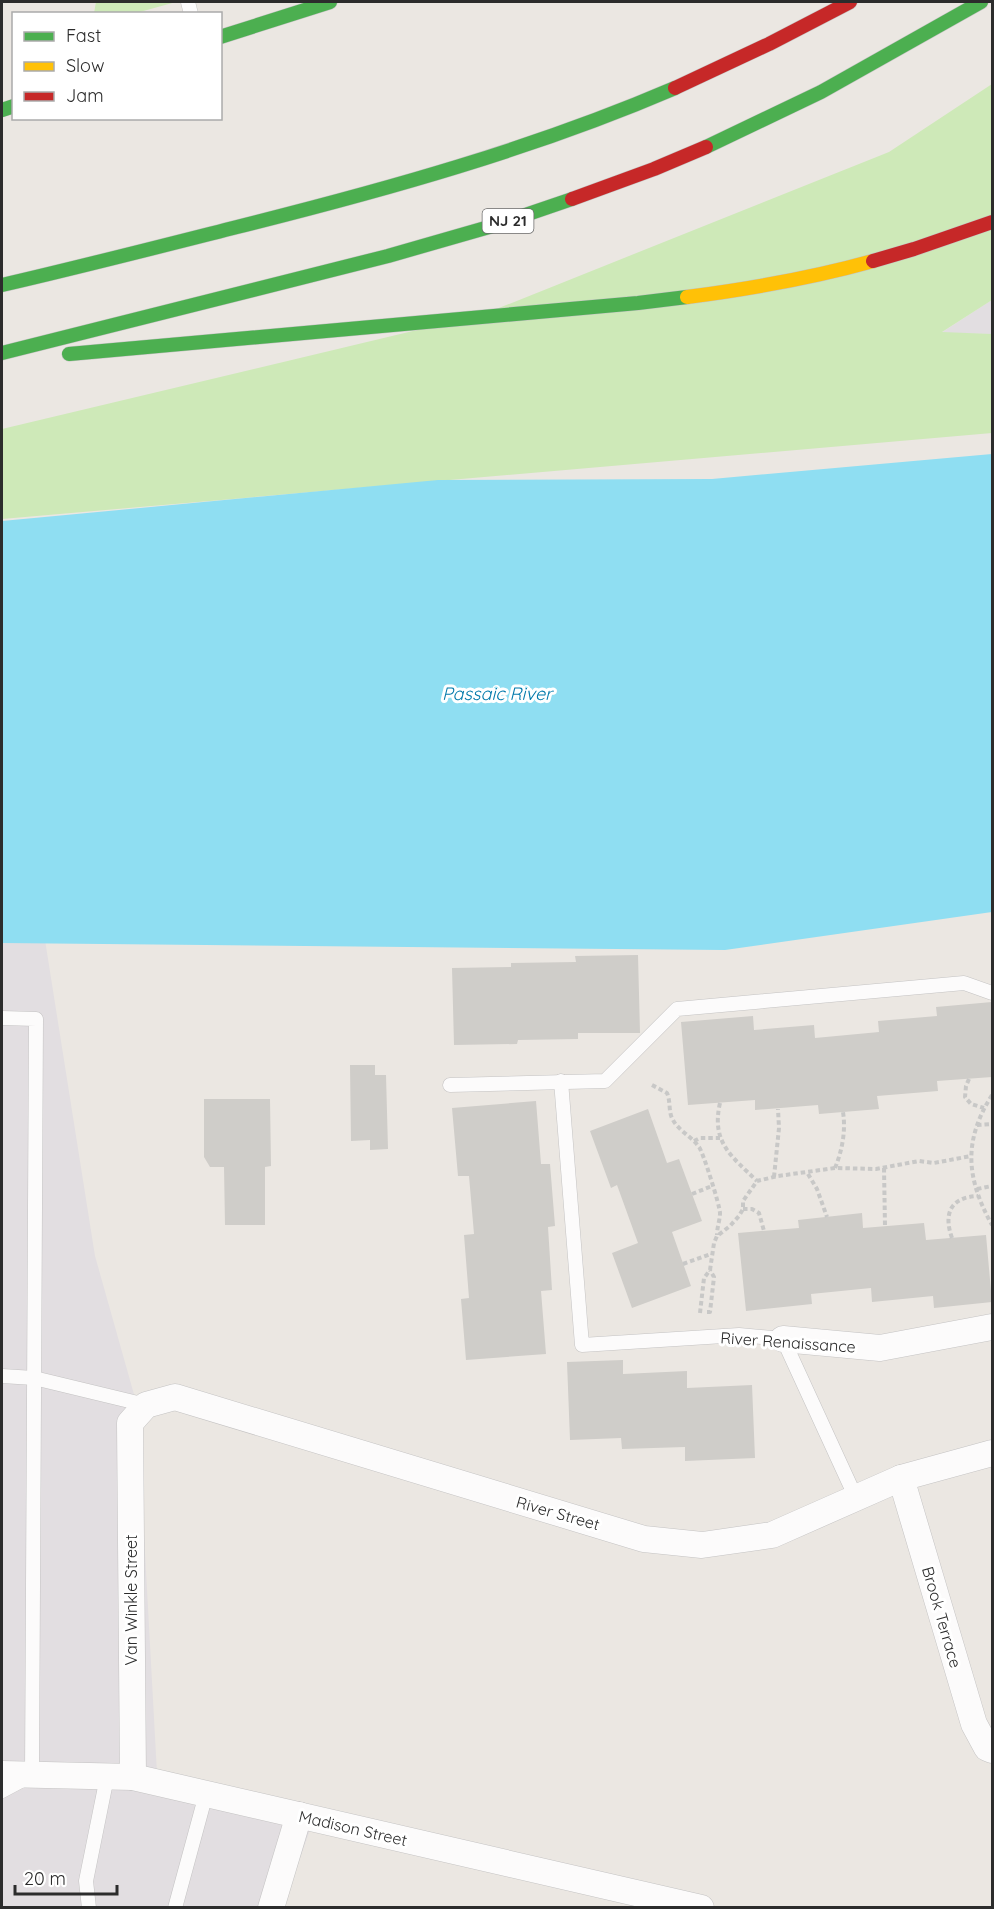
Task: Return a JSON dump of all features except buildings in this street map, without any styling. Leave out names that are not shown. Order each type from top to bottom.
[{"type":"main road","points":[[222,36],[330,2]]},
{"type":"main road","points":[[2,285],[289,214],[463,166],[629,107],[709,73],[791,34],[850,2]]},
{"type":"main road","name":"NJ 21","points":[[2,353],[396,255],[571,200],[654,169],[821,93],[903,49],[981,2]]},
{"type":"main road","points":[[709,73],[808,8]]},
{"type":"main road","points":[[2,360],[638,303],[740,290],[834,272],[914,249],[993,222]]},
{"type":"street","name":"River Renaissance","points":[[783,1339],[880,1348],[993,1327]]},
{"type":"street","name":"River Street","points":[[138,1414],[175,1397],[644,1539],[702,1545],[772,1534],[901,1478],[993,1453]]},
{"type":"street","name":"Van Winkle Street","points":[[133,1777],[138,1414]]},
{"type":"street","name":"Brook Terrace","points":[[901,1478],[974,1724],[987,1748],[993,1750]]},
{"type":"street","name":"Madison Street","points":[[2,1774],[133,1777],[689,1906]]},
{"type":"street","points":[[271,1908],[299,1815]]},
{"type":"lane","points":[[450,1085],[605,1081],[677,1009],[964,983],[993,993]]},
{"type":"lane","points":[[2,1018],[36,1019],[32,1775],[2,1791]]},
{"type":"lane","name":"River Renaissance","points":[[561,1081],[582,1345],[739,1335],[783,1339]]},
{"type":"lane","points":[[783,1339],[856,1498]]},
{"type":"lane","points":[[2,1376],[34,1378],[138,1414]]},
{"type":"lane","points":[[89,1908],[86,1881],[107,1777]]},
{"type":"lane","points":[[176,1908],[206,1794]]},
{"type":"path","points":[[969,1079],[965,1097],[971,1104],[984,1108]]},
{"type":"path","points":[[652,1085],[667,1093],[673,1120],[694,1141],[705,1158],[718,1200],[720,1214],[717,1236],[710,1270],[704,1278],[700,1313],[710,1312],[714,1277],[710,1270]]},
{"type":"path","points":[[993,1095],[984,1108],[977,1125],[971,1156],[978,1196],[993,1225]]},
{"type":"path","points":[[720,1103],[717,1124],[720,1138],[728,1152],[757,1181]]},
{"type":"path","points":[[774,1177],[779,1128],[778,1108]]},
{"type":"path","points":[[835,1168],[842,1146],[845,1123],[843,1112]]},
{"type":"path","points":[[977,1125],[993,1124]]},
{"type":"path","points":[[694,1141],[700,1138],[720,1138]]},
{"type":"path","points":[[717,1236],[730,1226],[743,1209],[743,1201],[757,1181],[835,1168],[884,1168],[919,1161],[934,1163],[971,1156]]},
{"type":"path","points":[[884,1168],[885,1226]]},
{"type":"path","points":[[807,1173],[818,1189],[827,1217]]},
{"type":"path","points":[[692,1194],[712,1186]]},
{"type":"path","points":[[977,1189],[993,1186]]},
{"type":"path","points":[[952,1238],[949,1224],[952,1207],[964,1198],[978,1196]]},
{"type":"path","points":[[743,1209],[752,1209],[759,1213],[764,1231]]},
{"type":"path","points":[[683,1264],[712,1254]]},
{"type":"shaded area","points":[[992,300],[992,334],[941,333]]},
{"type":"shaded area","points":[[45,940],[95,1256],[137,1405],[158,1792],[312,1824],[283,1907],[2,1907],[2,942]]},
{"type":"green space","points":[[96,2],[176,2],[140,12],[94,12]]},
{"type":"green space","points":[[992,84],[992,300],[942,332],[992,334],[992,433],[2,519],[2,429],[484,314],[889,152]]},
{"type":"water","name":"Passaic River","points":[[992,454],[992,912],[725,950],[2,943],[2,521],[438,480],[712,479]]},
{"type":"traffic: fast","points":[[222,36],[330,2]]},
{"type":"traffic: fast","points":[[706,147],[821,92],[981,2]]},
{"type":"traffic: fast","points":[[2,285],[403,183],[513,149],[675,88]]},
{"type":"traffic: fast","points":[[2,110],[12,107]]},
{"type":"traffic: fast","points":[[2,353],[388,256],[496,225],[572,199]]},
{"type":"traffic: fast","points":[[69,354],[687,297]]},
{"type":"traffic: slow","points":[[687,297],[827,273],[873,261]]},
{"type":"traffic: jam","points":[[675,88],[769,44],[850,2]]},
{"type":"traffic: jam","points":[[572,199],[706,147]]},
{"type":"traffic: jam","points":[[873,261],[992,222]]}]
